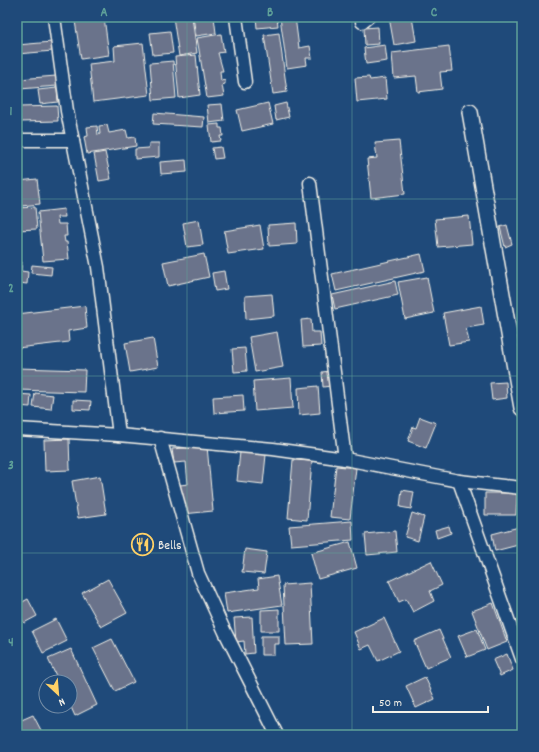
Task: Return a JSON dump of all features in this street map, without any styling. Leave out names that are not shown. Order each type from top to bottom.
[{"type":"street","points":[[54,17],[67,111],[98,268],[119,435]]},
{"type":"street","points":[[236,17],[245,82]]},
{"type":"street","points":[[470,112],[522,408]]},
{"type":"street","points":[[17,140],[73,140]]},
{"type":"street","points":[[310,183],[345,459]]},
{"type":"street","points":[[17,429],[160,438],[273,449],[345,459],[459,481],[522,488]]},
{"type":"street","points":[[160,438],[198,574],[225,632],[277,735]]},
{"type":"street","points":[[459,481],[522,659]]},
{"type":"building","points":[[104,17],[109,55],[81,59],[75,21]]},
{"type":"building","points":[[173,17],[192,17],[197,53],[179,56]]},
{"type":"building","points":[[193,17],[214,17],[216,33],[196,36]]},
{"type":"building","points":[[256,17],[277,17],[278,26],[257,28]]},
{"type":"building","points":[[280,17],[295,17],[299,48],[310,46],[312,58],[306,58],[307,65],[287,68]]},
{"type":"building","points":[[389,17],[412,17],[416,41],[394,45]]},
{"type":"building","points":[[378,27],[379,44],[365,45],[364,28]]},
{"type":"building","points":[[170,31],[173,53],[153,55],[150,33]]},
{"type":"building","points":[[279,33],[287,92],[273,94],[264,35]]},
{"type":"building","points":[[221,34],[224,52],[218,53],[223,71],[220,71],[221,81],[225,80],[225,84],[222,85],[224,96],[207,98],[197,38]]},
{"type":"building","points":[[52,42],[53,51],[17,54],[17,45]]},
{"type":"building","points":[[143,43],[149,95],[93,102],[89,64],[115,61],[114,46]]},
{"type":"building","points":[[385,45],[387,61],[366,64],[364,48]]},
{"type":"building","points":[[449,46],[452,71],[440,72],[442,89],[418,92],[416,76],[394,78],[392,53]]},
{"type":"building","points":[[196,55],[200,95],[179,98],[175,57]]},
{"type":"building","points":[[173,61],[176,98],[153,100],[150,63]]},
{"type":"building","points":[[56,76],[57,86],[20,89],[19,79]]},
{"type":"building","points":[[369,77],[370,80],[385,78],[387,99],[357,102],[355,78]]},
{"type":"building","points":[[57,88],[58,102],[40,104],[38,90]]},
{"type":"building","points":[[268,103],[273,124],[242,131],[237,110]]},
{"type":"building","points":[[286,103],[289,117],[276,120],[274,106]]},
{"type":"building","points":[[222,104],[224,121],[209,123],[207,105]]},
{"type":"building","points":[[57,106],[58,121],[20,122],[19,107]]},
{"type":"building","points":[[154,113],[204,117],[203,127],[153,124]]},
{"type":"building","points":[[219,124],[219,128],[222,128],[223,136],[220,136],[221,141],[211,142],[209,125]]},
{"type":"building","points":[[107,125],[109,133],[126,130],[128,138],[135,137],[136,146],[87,154],[84,137],[88,136],[87,127],[97,126],[98,135],[100,134],[99,126]]},
{"type":"building","points":[[399,141],[405,194],[371,198],[367,159],[377,158],[375,143]]},
{"type":"building","points":[[149,143],[159,143],[159,157],[135,159],[135,149],[149,148]]},
{"type":"building","points":[[221,147],[223,158],[214,159],[212,148]]},
{"type":"building","points":[[105,152],[111,179],[99,181],[94,154]]},
{"type":"building","points":[[186,160],[187,172],[161,174],[160,162]]},
{"type":"building","points":[[37,179],[40,204],[21,206],[19,181]]},
{"type":"building","points":[[35,207],[37,229],[17,230],[17,208]]},
{"type":"building","points":[[64,209],[65,217],[57,217],[58,224],[66,224],[67,236],[64,236],[65,242],[67,242],[69,259],[43,261],[38,212]]},
{"type":"building","points":[[469,216],[472,244],[438,247],[435,219]]},
{"type":"building","points":[[199,220],[203,245],[187,247],[183,223]]},
{"type":"building","points":[[296,223],[297,244],[269,246],[268,225]]},
{"type":"building","points":[[260,225],[264,249],[228,254],[224,231]]},
{"type":"building","points":[[507,225],[512,244],[505,247],[500,227]]},
{"type":"building","points":[[17,248],[20,248],[18,258],[17,258]]},
{"type":"building","points":[[204,254],[209,277],[168,286],[163,262]]},
{"type":"building","points":[[421,254],[425,271],[336,291],[332,274]]},
{"type":"building","points":[[17,262],[22,262],[21,271],[28,272],[27,284],[19,283],[18,292]]},
{"type":"building","points":[[32,265],[52,267],[51,275],[31,273]]},
{"type":"building","points":[[224,271],[227,289],[215,291],[212,273]]},
{"type":"building","points":[[427,277],[434,313],[405,319],[398,282]]},
{"type":"building","points":[[395,281],[398,295],[335,309],[332,295]]},
{"type":"building","points":[[272,294],[274,316],[246,319],[245,296]]},
{"type":"building","points":[[85,306],[87,328],[68,331],[69,342],[17,348],[17,314]]},
{"type":"building","points":[[481,306],[484,325],[466,328],[469,342],[449,345],[443,313]]},
{"type":"building","points":[[311,319],[312,332],[320,332],[321,346],[303,347],[301,320]]},
{"type":"building","points":[[277,332],[283,367],[255,372],[249,337]]},
{"type":"building","points":[[153,338],[158,367],[130,372],[125,343]]},
{"type":"building","points":[[245,348],[247,371],[234,372],[232,349]]},
{"type":"building","points":[[17,368],[85,370],[84,392],[17,390]]},
{"type":"building","points":[[330,371],[331,386],[323,387],[322,372]]},
{"type":"building","points":[[291,378],[293,408],[255,411],[253,381]]},
{"type":"building","points":[[506,382],[507,398],[492,400],[490,383]]},
{"type":"building","points":[[318,386],[320,413],[299,415],[298,388]]},
{"type":"building","points":[[35,393],[53,395],[51,409],[33,407]]},
{"type":"building","points":[[17,394],[31,395],[30,407],[17,406]]},
{"type":"building","points":[[243,395],[244,411],[214,413],[213,397]]},
{"type":"building","points":[[73,400],[91,401],[90,410],[73,409]]},
{"type":"building","points":[[420,417],[436,423],[426,448],[408,441],[413,427],[416,428]]},
{"type":"building","points":[[69,439],[70,470],[45,471],[44,440]]},
{"type":"building","points":[[207,446],[213,511],[183,514],[180,485],[188,484],[186,462],[174,463],[172,449]]},
{"type":"building","points":[[240,452],[266,455],[263,484],[237,481]]},
{"type":"building","points":[[293,460],[312,461],[307,520],[288,518]]},
{"type":"building","points":[[336,466],[356,468],[350,519],[330,517]]},
{"type":"building","points":[[100,476],[106,514],[78,518],[72,481]]},
{"type":"building","points":[[402,490],[414,492],[411,509],[400,507]]},
{"type":"building","points":[[485,493],[517,493],[516,515],[485,515]]},
{"type":"building","points":[[520,498],[522,498],[522,522]]},
{"type":"building","points":[[412,513],[424,517],[418,541],[405,537]]},
{"type":"building","points":[[352,521],[353,540],[291,545],[289,526]]},
{"type":"building","points":[[449,526],[451,533],[437,538],[435,530]]},
{"type":"building","points":[[519,527],[522,544],[495,551],[492,534]]},
{"type":"building","points":[[395,531],[397,552],[367,555],[365,534]]},
{"type":"building","points":[[350,542],[357,568],[318,579],[311,553]]},
{"type":"building","points":[[245,549],[267,552],[264,574],[242,572]]},
{"type":"building","points":[[431,561],[442,585],[430,591],[434,601],[413,612],[406,599],[399,602],[389,581]]},
{"type":"building","points":[[277,576],[282,605],[227,613],[224,593],[259,588],[258,579]]},
{"type":"building","points":[[108,579],[127,613],[101,627],[82,593]]},
{"type":"building","points":[[310,583],[313,644],[286,645],[283,585]]},
{"type":"building","points":[[28,599],[37,616],[24,623],[17,610],[17,605]]},
{"type":"building","points":[[493,603],[507,642],[487,650],[472,611]]},
{"type":"building","points":[[279,609],[279,631],[261,631],[261,610]]},
{"type":"building","points":[[252,617],[254,653],[245,654],[244,641],[236,642],[234,618]]},
{"type":"building","points":[[384,618],[399,651],[378,661],[370,645],[361,649],[354,632]]},
{"type":"building","points":[[56,619],[67,641],[43,653],[32,631]]},
{"type":"building","points":[[477,629],[485,650],[467,657],[458,636]]},
{"type":"building","points":[[439,630],[451,657],[426,668],[414,641]]},
{"type":"building","points":[[261,636],[279,636],[279,644],[274,644],[274,655],[261,655]]},
{"type":"building","points":[[112,639],[134,682],[115,691],[93,648]]},
{"type":"building","points":[[71,649],[97,705],[75,716],[74,714],[78,714],[78,674],[55,674],[48,659]]},
{"type":"building","points":[[507,654],[513,670],[500,676],[493,660]]},
{"type":"building","points":[[425,677],[435,699],[416,708],[406,686]]},
{"type":"building","points":[[33,715],[42,732],[36,735],[17,735],[17,722]]},
{"type":"place","name":"Bells","points":[[142,544]]}]
